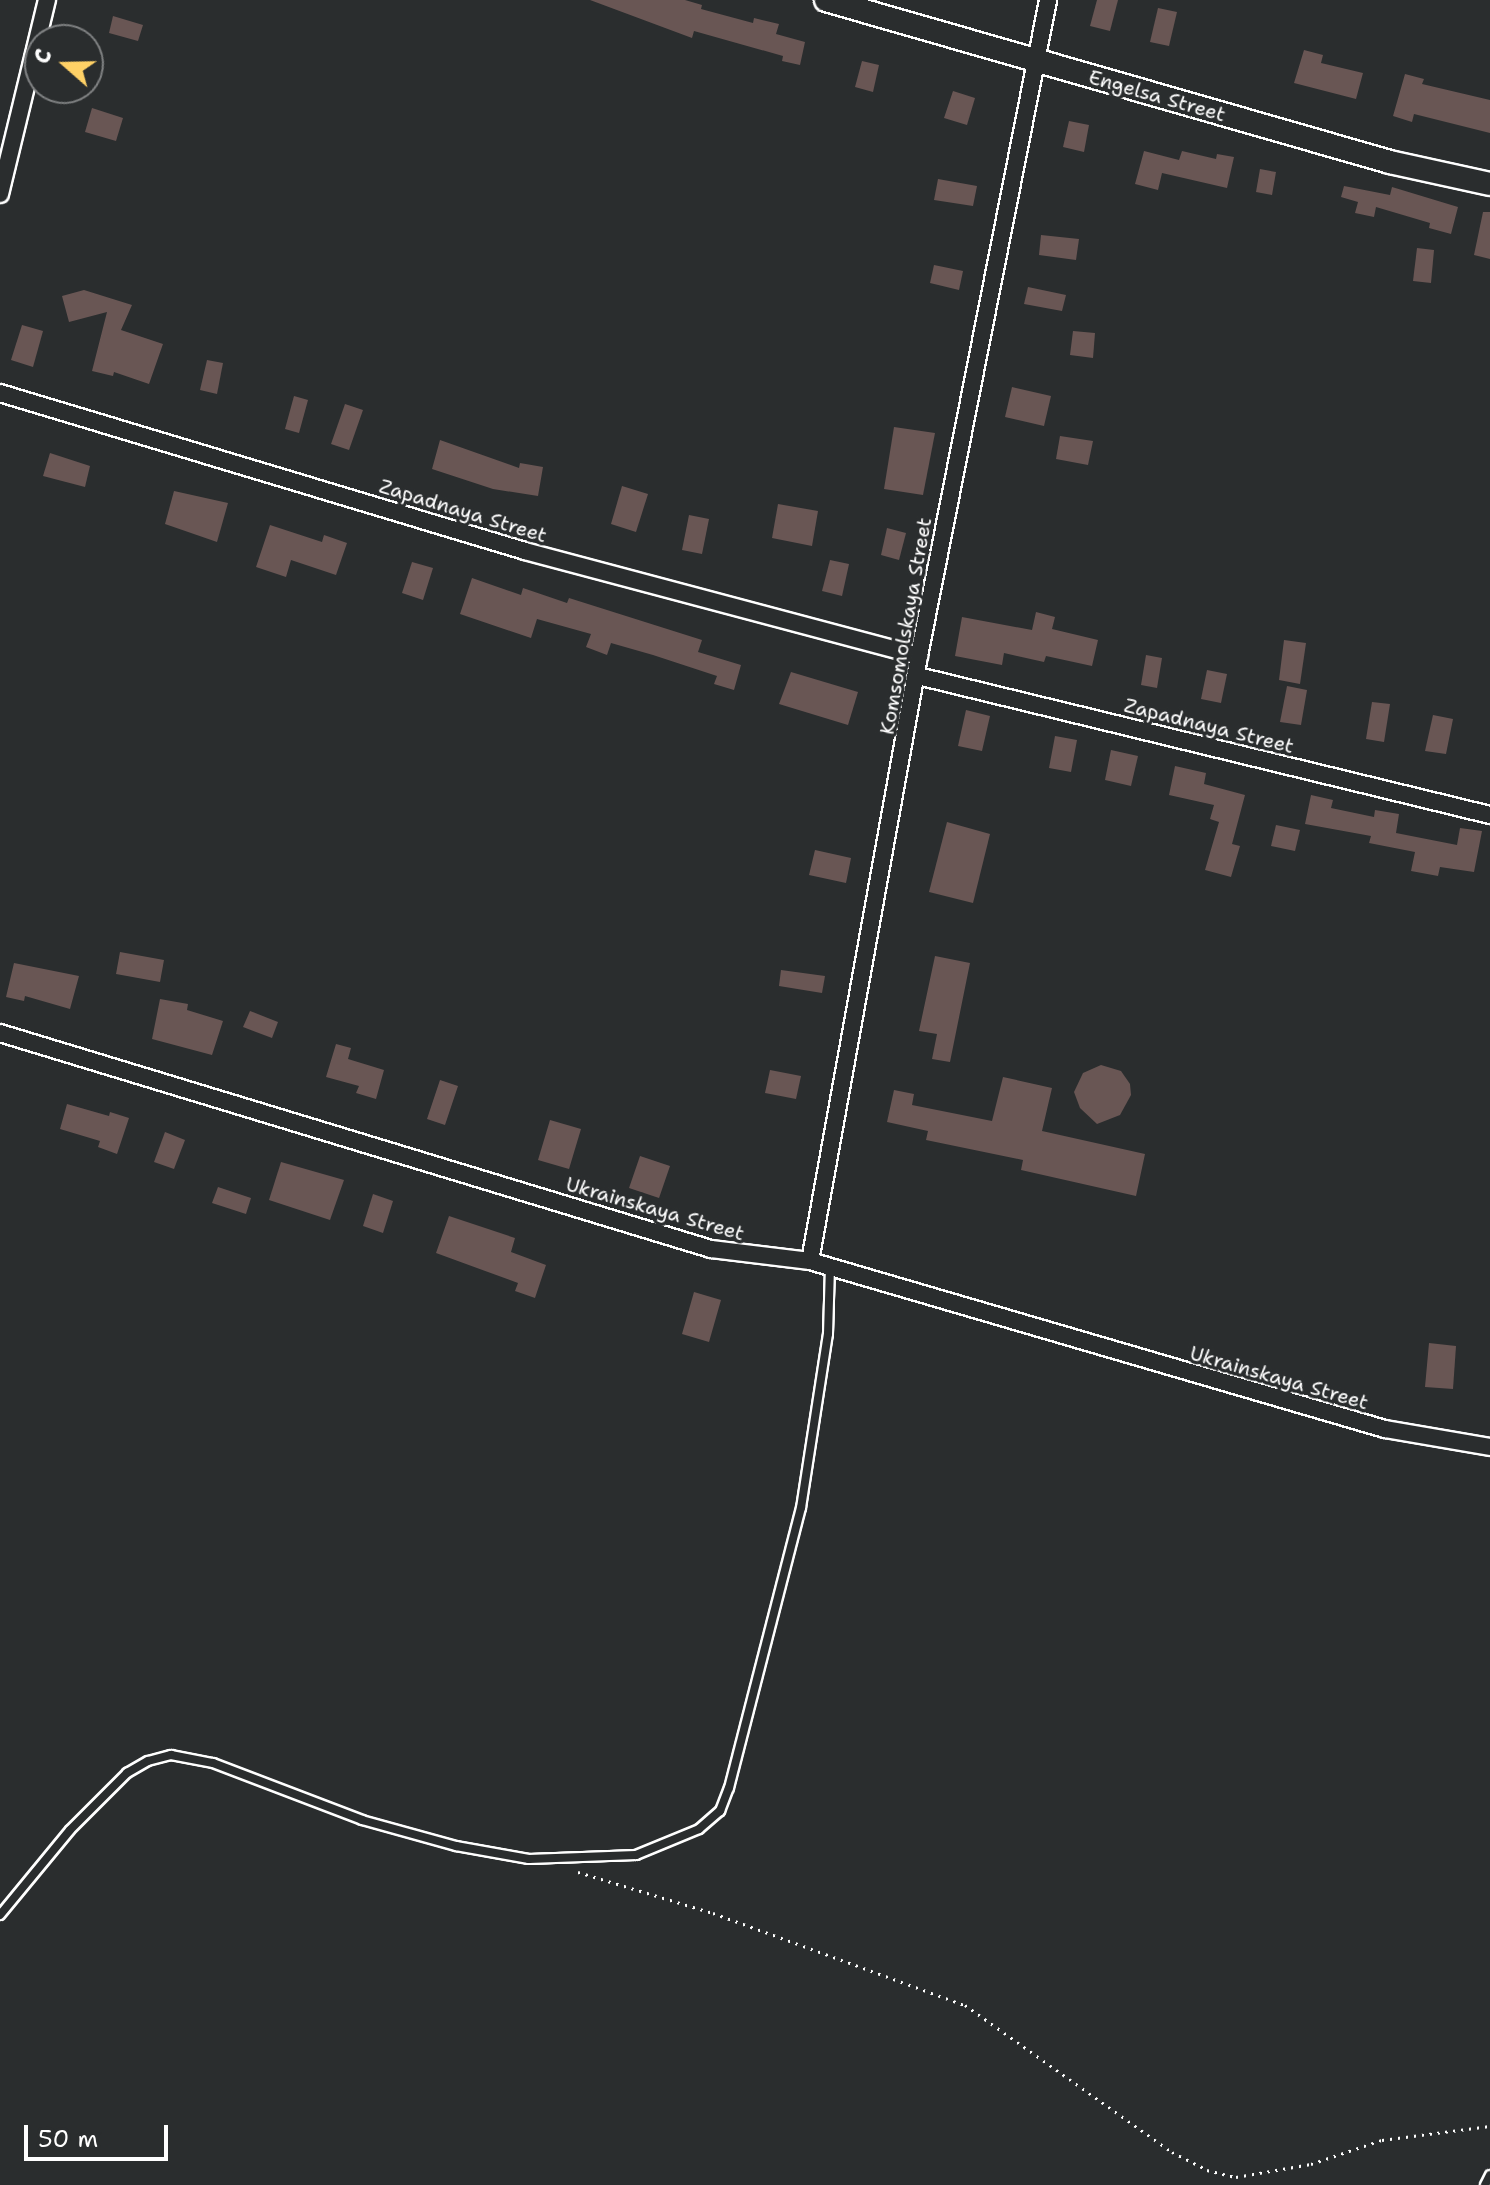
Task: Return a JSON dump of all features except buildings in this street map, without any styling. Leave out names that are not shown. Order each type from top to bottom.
[{"type":"main road","name":"Engelsa Street","points":[[826,0],[1390,162],[1490,184]]},
{"type":"street","points":[[0,194],[47,0]]},
{"type":"street","name":"Komsomolskaya Street","points":[[810,1261],[918,676],[919,656],[1048,0]]},
{"type":"street","name":"Zapadnaya Street","points":[[0,393],[525,551],[919,656]]},
{"type":"street","name":"Zapadnaya Street","points":[[918,676],[1490,815]]},
{"type":"street","name":"Ukrainskaya Street","points":[[0,1033],[711,1249],[810,1261],[1385,1429],[1490,1447]]},
{"type":"lane","points":[[0,1915],[70,1830],[127,1773],[148,1761],[171,1755],[213,1763],[362,1820],[456,1846],[537,1859],[636,1855],[699,1829],[720,1811],[729,1788],[809,1471],[828,1334],[830,1267]]},
{"type":"lane","points":[[1485,2185],[1490,2175]]},
{"type":"path","points":[[537,1859],[713,1913],[965,2005],[1172,2152],[1207,2170],[1236,2177],[1311,2164],[1382,2140],[1490,2126]]}]
